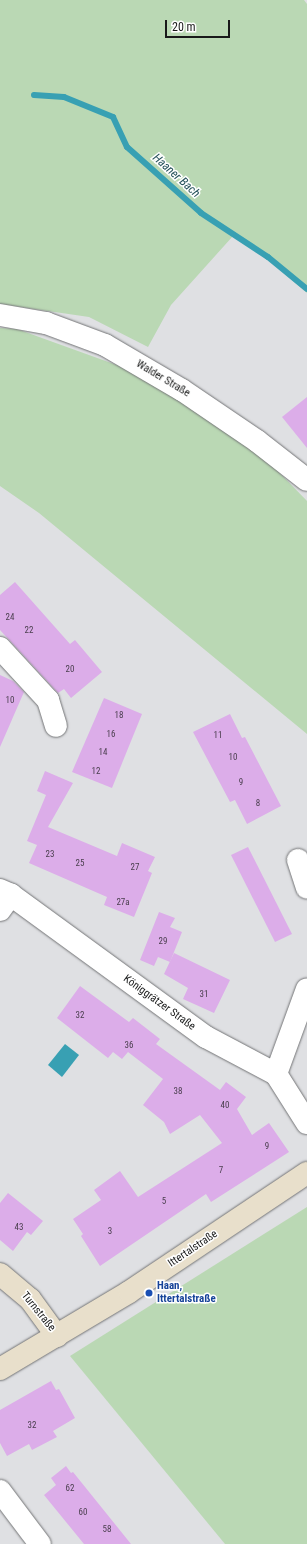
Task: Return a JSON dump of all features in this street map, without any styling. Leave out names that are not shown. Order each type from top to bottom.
[{"type":"main road","name":"Ittertalstraße","points":[[0,1369],[129,1292],[307,1173]]},
{"type":"main road","name":"Turnstraße","points":[[0,1274],[30,1299],[57,1336]]},
{"type":"street","name":"Walder Straße","points":[[0,316],[46,323],[105,345],[182,390],[257,441],[307,480]]},
{"type":"street","points":[[0,648],[48,700],[56,726]]},
{"type":"street","points":[[298,860],[307,888]]},
{"type":"street","name":"Königgrätzer Straße","points":[[4,898],[206,1037],[276,1074],[307,1123]]},
{"type":"street","points":[[276,1074],[307,989]]},
{"type":"street","points":[[0,1492],[40,1544]]},
{"type":"green space","points":[[0,0],[304,0],[307,4],[307,293],[272,263],[233,236],[171,305],[148,347],[89,317],[0,304]]},
{"type":"green space","points":[[0,328],[17,329],[125,368],[226,429],[268,461],[307,501],[307,734],[39,513],[0,486]]},
{"type":"green space","points":[[307,1207],[307,1544],[225,1544],[70,1356]]},
{"type":"water","points":[[65,1044],[79,1055],[62,1077],[48,1065]]},
{"type":"building","points":[[307,397],[307,448],[282,417]]},
{"type":"building","points":[[15,582],[70,644],[75,640],[102,672],[71,698],[64,689],[58,693],[0,630],[0,595]]},
{"type":"building","points":[[0,675],[13,681],[24,692],[0,747]]},
{"type":"building","points":[[104,698],[142,714],[112,788],[72,772]]},
{"type":"building","points":[[230,714],[242,738],[245,737],[281,806],[247,824],[235,800],[230,802],[193,732]]},
{"type":"building","points":[[45,771],[73,783],[48,827],[117,856],[122,843],[155,857],[148,871],[152,873],[134,917],[104,905],[107,897],[29,863],[37,845],[27,841],[46,795],[37,791]]},
{"type":"building","points":[[248,847],[292,934],[275,942],[231,855]]},
{"type":"building","points":[[159,912],[175,918],[170,927],[182,932],[170,962],[158,957],[154,966],[140,960]]},
{"type":"building","points":[[174,953],[230,980],[214,1013],[183,999],[188,988],[164,974]]},
{"type":"building","points":[[80,986],[129,1022],[133,1018],[160,1039],[156,1044],[220,1090],[226,1082],[246,1097],[237,1109],[252,1135],[269,1123],[289,1152],[211,1202],[206,1194],[100,1266],[81,1236],[83,1234],[73,1219],[101,1200],[94,1190],[120,1171],[138,1197],[222,1143],[200,1115],[170,1134],[164,1122],[143,1105],[163,1079],[128,1052],[122,1059],[113,1052],[108,1058],[57,1018]]},
{"type":"building","points":[[8,1193],[43,1221],[31,1235],[27,1232],[13,1251],[0,1240],[0,1203]]},
{"type":"building","points":[[51,1381],[56,1390],[59,1389],[75,1418],[53,1431],[57,1437],[32,1450],[29,1444],[7,1456],[0,1443],[0,1410]]},
{"type":"building","points":[[66,1466],[71,1473],[73,1472],[131,1544],[84,1544],[44,1495],[56,1485],[51,1478]]},
{"type":"waterway","name":"Haaner Bach","points":[[34,95],[64,97],[113,117],[127,147],[201,213],[268,257],[307,289]]},
{"type":"place","name":"Haan, Ittertalstraße","points":[[149,1293]]}]
